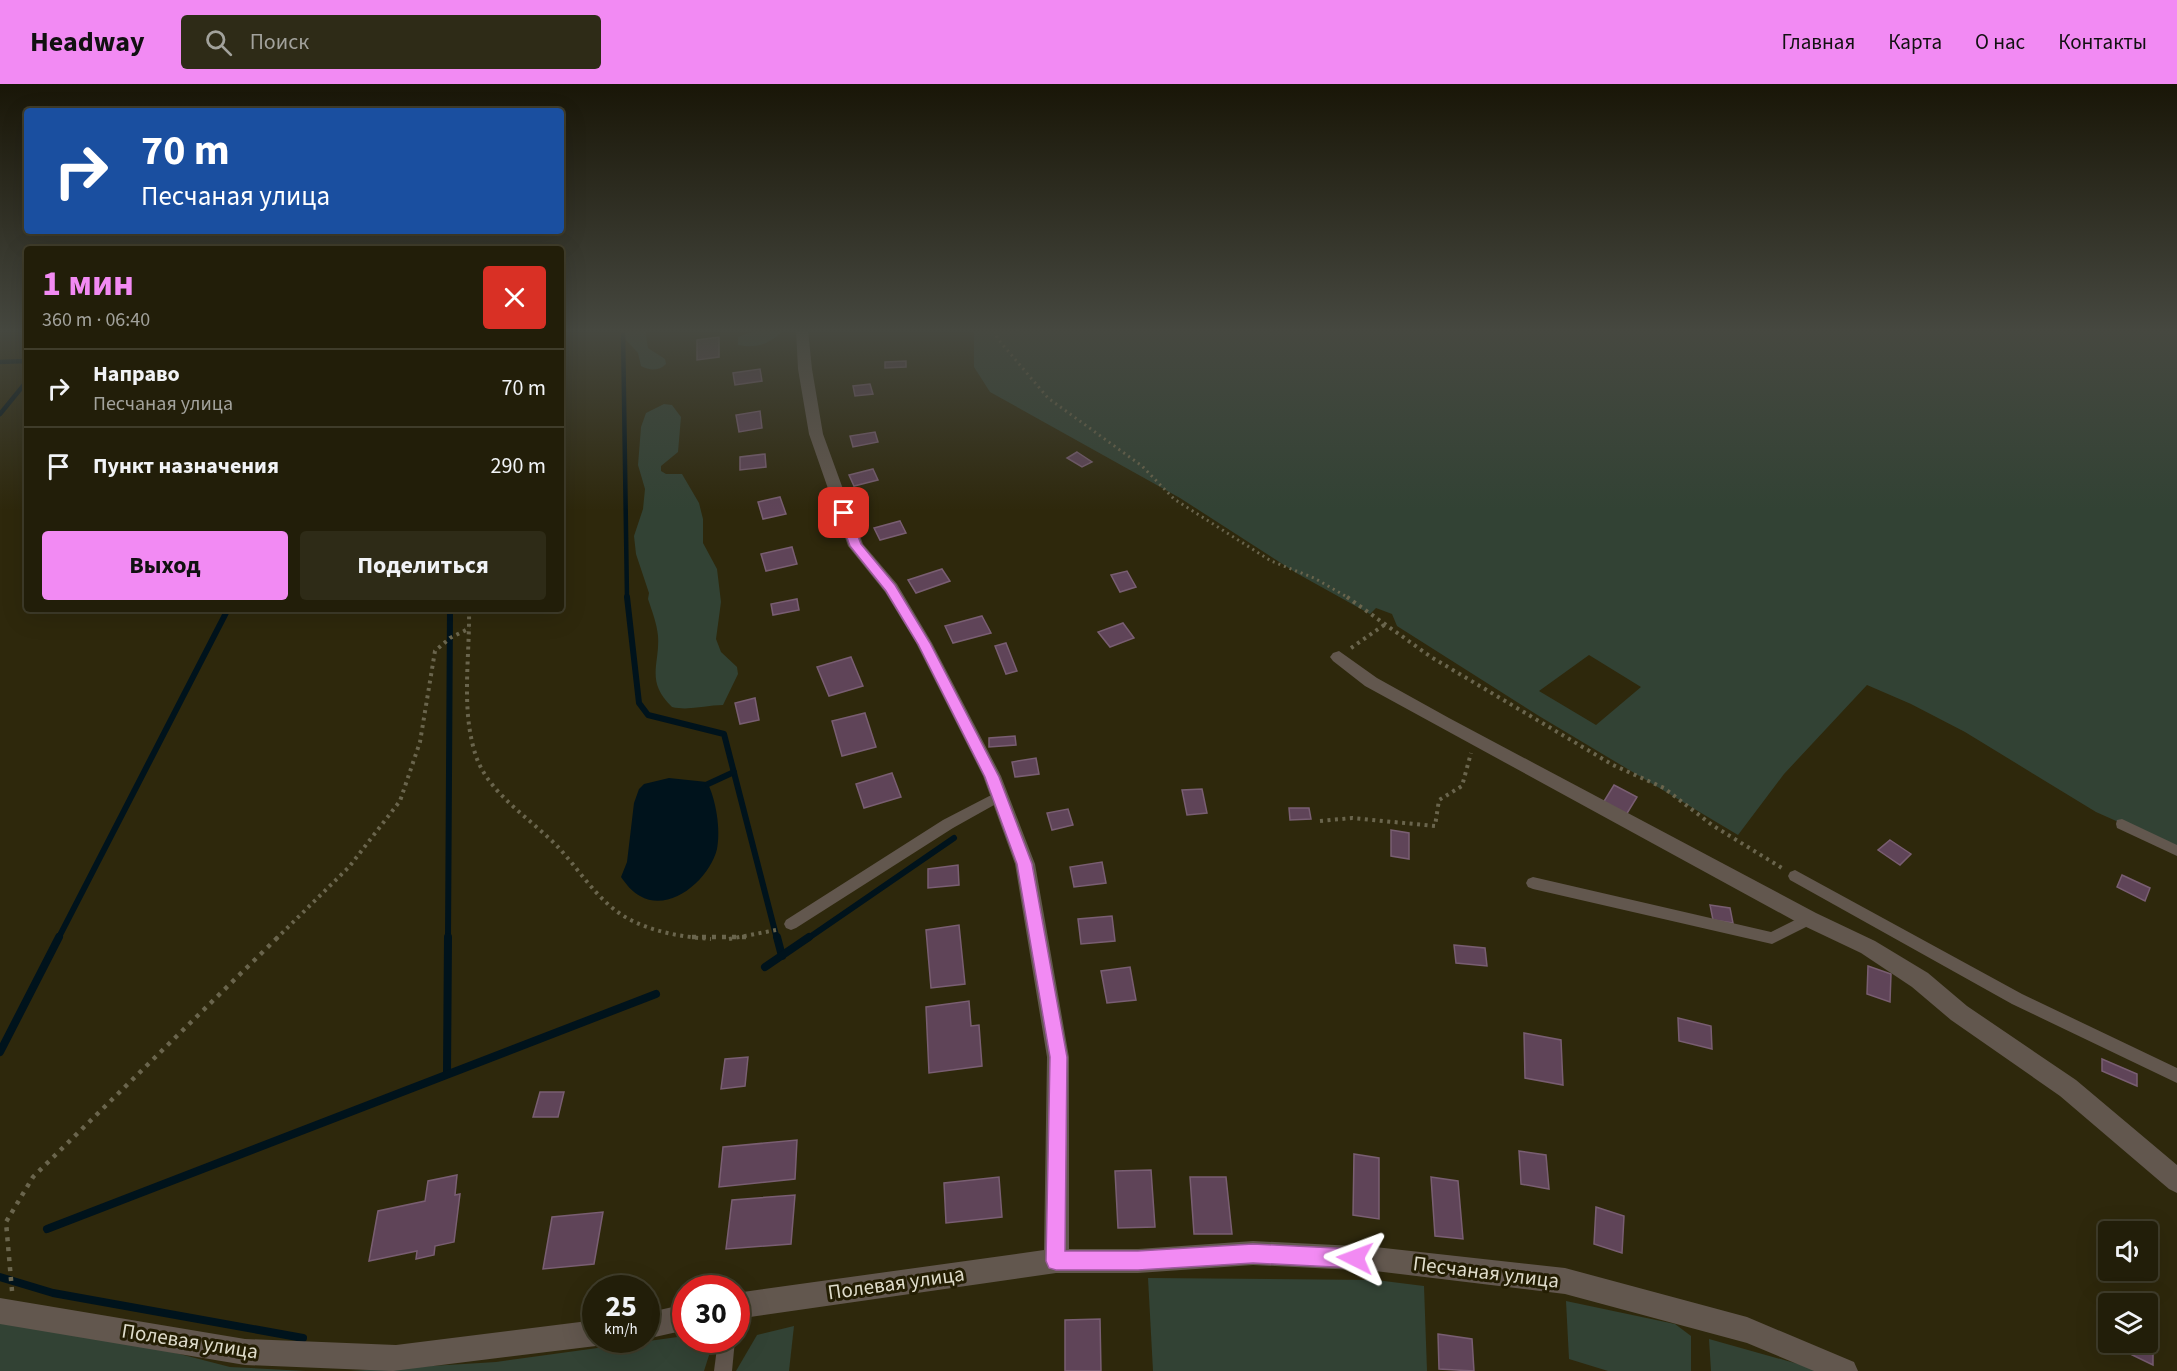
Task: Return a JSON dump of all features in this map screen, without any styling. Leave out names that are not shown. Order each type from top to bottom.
[{"type":"street","points":[[810,390],[816,434],[856,546],[891,588],[924,643],[999,796],[1025,864],[1058,1057],[1056,1261]]},
{"type":"street","points":[[1339,657],[1371,682],[1475,740],[1809,919],[1868,946],[1920,980],[1959,1013],[2068,1088],[2177,1181]]},
{"type":"street","name":"Песчаная улица","points":[[1056,1261],[1138,1261],[1253,1253],[1375,1259],[1565,1281],[1746,1330],[1845,1371]]},
{"type":"street","name":"Полевая улица","points":[[750,1304],[1056,1261]]},
{"type":"street","name":"Полевая улица","points":[[7,1312],[245,1352],[396,1358],[582,1335]]},
{"type":"lane","points":[[791,924],[948,824],[999,796]]},
{"type":"lane","points":[[2122,824],[2177,851]]},
{"type":"lane","points":[[1795,876],[2018,999],[2177,1076]]},
{"type":"lane","points":[[1533,883],[1772,938],[1809,919]]},
{"type":"lane","points":[[723,1371],[725,1353]]},
{"type":"path","points":[[1041,390],[1047,398],[1142,466],[1174,500],[1271,561],[1314,578],[1387,622],[1431,657],[1613,765],[1664,788],[1712,825],[1795,876]]},
{"type":"path","points":[[469,612],[467,720],[477,761],[511,804],[551,839],[607,901],[626,917],[658,930],[700,939],[766,934],[791,924]]},
{"type":"path","points":[[1339,657],[1387,622]]},
{"type":"path","points":[[7,1312],[6,1222],[33,1177],[349,867],[400,801],[420,741],[435,651],[450,638],[470,628]]},
{"type":"path","points":[[1320,820],[1352,818],[1435,826],[1439,800],[1462,786],[1475,740]]},
{"type":"green space","points":[[989,390],[2177,390],[2177,848],[2096,812],[1965,732],[1911,704],[1867,685],[1784,774],[1738,835],[1539,716],[1397,626],[1392,614],[1376,608],[1370,614],[1298,574],[1180,498]],"holes":[[[1589,655],[1641,687],[1596,725],[1539,691]]]},
{"type":"green space","points":[[664,404],[672,405],[681,417],[678,452],[661,466],[661,471],[666,474],[682,474],[699,503],[703,519],[703,543],[717,569],[721,602],[716,639],[721,652],[737,667],[738,674],[723,705],[672,707],[664,698],[656,681],[657,631],[648,599],[649,593],[636,554],[634,536],[643,509],[645,489],[638,465],[641,427],[646,413]]},
{"type":"green space","points":[[1148,1278],[1376,1280],[1424,1286],[1427,1371],[1153,1371]]},
{"type":"green space","points":[[1566,1301],[1675,1324],[1691,1336],[1691,1371],[1608,1371],[1569,1359]]},
{"type":"green space","points":[[0,1322],[141,1344],[230,1367],[306,1371],[0,1371]]},
{"type":"green space","points":[[794,1326],[789,1371],[736,1371],[746,1353],[750,1353],[750,1347],[757,1335]]},
{"type":"green space","points":[[672,1338],[672,1353],[710,1353],[704,1371],[350,1371],[496,1362],[582,1350],[582,1353],[660,1353],[660,1339]]},
{"type":"green space","points":[[1709,1339],[1809,1367],[1816,1371],[1711,1371]]},
{"type":"water","points":[[669,778],[707,782],[717,815],[717,849],[706,871],[688,890],[676,897],[652,900],[634,892],[621,877],[627,862],[634,803],[639,789],[644,784]]},
{"type":"building","points":[[854,390],[872,390],[873,394],[855,396]]},
{"type":"building","points":[[760,411],[762,428],[739,432],[736,415]]},
{"type":"building","points":[[875,432],[878,442],[853,447],[850,436]]},
{"type":"building","points":[[1077,452],[1092,462],[1082,467],[1067,458]]},
{"type":"building","points":[[765,454],[766,467],[740,470],[740,457]]},
{"type":"building","points":[[873,469],[878,480],[854,486],[849,475]]},
{"type":"building","points":[[780,497],[786,514],[763,519],[758,502]]},
{"type":"building","points":[[900,521],[906,533],[880,540],[874,528]]},
{"type":"building","points":[[792,547],[797,564],[766,571],[761,554]]},
{"type":"building","points":[[942,569],[950,581],[916,593],[908,580]]},
{"type":"building","points":[[1127,571],[1136,587],[1120,592],[1111,575]]},
{"type":"building","points":[[797,599],[799,610],[773,615],[771,604]]},
{"type":"building","points":[[982,616],[991,633],[953,643],[945,626]]},
{"type":"building","points":[[1123,623],[1134,638],[1110,647],[1098,632]]},
{"type":"building","points":[[1006,643],[1017,671],[1006,674],[995,646]]},
{"type":"building","points":[[851,657],[863,686],[829,696],[817,667]]},
{"type":"building","points":[[755,698],[759,720],[740,724],[735,703]]},
{"type":"building","points":[[865,713],[876,747],[842,756],[832,721]]},
{"type":"building","points":[[1015,736],[1016,745],[989,747],[989,738]]},
{"type":"building","points":[[1036,758],[1039,774],[1015,777],[1012,762]]},
{"type":"building","points":[[892,773],[901,797],[864,808],[856,784]]},
{"type":"building","points":[[1614,785],[1637,797],[1626,815],[1603,803]]},
{"type":"building","points":[[1202,789],[1207,813],[1187,815],[1182,790]]},
{"type":"building","points":[[1289,808],[1309,808],[1311,819],[1290,820]]},
{"type":"building","points":[[1068,809],[1073,825],[1052,830],[1047,813]]},
{"type":"building","points":[[1391,830],[1409,833],[1409,859],[1391,856]]},
{"type":"building","points":[[1890,840],[1911,854],[1900,865],[1878,850]]},
{"type":"building","points":[[1102,862],[1106,883],[1074,887],[1070,867]]},
{"type":"building","points":[[958,865],[959,885],[928,888],[928,869]]},
{"type":"building","points":[[2122,875],[2150,888],[2145,901],[2117,887]]},
{"type":"building","points":[[1710,905],[1730,908],[1733,923],[1713,920]]},
{"type":"building","points":[[1112,916],[1115,941],[1081,944],[1078,919]]},
{"type":"building","points":[[959,925],[965,984],[931,988],[926,930]]},
{"type":"building","points":[[1454,945],[1485,948],[1487,966],[1456,963]]},
{"type":"building","points":[[1868,966],[1891,974],[1890,1002],[1867,994]]},
{"type":"building","points":[[1130,967],[1136,1000],[1107,1003],[1101,971]]},
{"type":"building","points":[[969,1001],[971,1026],[979,1025],[982,1066],[929,1073],[926,1007]]},
{"type":"building","points":[[1678,1018],[1711,1026],[1712,1049],[1679,1041]]},
{"type":"building","points":[[1524,1033],[1561,1040],[1563,1085],[1525,1078]]},
{"type":"building","points":[[748,1057],[745,1086],[721,1089],[725,1059]]},
{"type":"building","points":[[2102,1059],[2137,1074],[2137,1086],[2102,1071]]},
{"type":"building","points":[[540,1092],[564,1092],[558,1117],[533,1117]]},
{"type":"building","points":[[797,1140],[795,1179],[719,1187],[723,1147]]},
{"type":"building","points":[[1519,1151],[1546,1155],[1549,1189],[1521,1184]]},
{"type":"building","points":[[1354,1154],[1379,1158],[1379,1219],[1353,1215]]},
{"type":"building","points":[[1151,1170],[1155,1227],[1118,1228],[1115,1171]]},
{"type":"building","points":[[457,1175],[455,1195],[460,1194],[454,1242],[435,1246],[434,1255],[416,1259],[417,1251],[369,1261],[378,1211],[425,1201],[428,1181]]},
{"type":"building","points":[[999,1177],[1002,1217],[946,1223],[944,1183]]},
{"type":"building","points":[[1190,1177],[1226,1177],[1232,1234],[1194,1234]]},
{"type":"building","points":[[1431,1177],[1458,1181],[1463,1239],[1435,1236]]},
{"type":"building","points":[[795,1195],[791,1244],[726,1249],[732,1200]]},
{"type":"building","points":[[1596,1207],[1624,1216],[1622,1253],[1594,1244]]},
{"type":"building","points":[[603,1212],[594,1264],[543,1269],[552,1217]]},
{"type":"building","points":[[1100,1319],[1101,1371],[1065,1371],[1065,1320]]},
{"type":"building","points":[[1438,1334],[1472,1339],[1474,1371],[1439,1369]]},
{"type":"building","points":[[2128,1353],[2153,1353],[2153,1365]]},
{"type":"waterway","points":[[0,414],[20,390]]},
{"type":"waterway","points":[[624,390],[627,598]]},
{"type":"waterway","points":[[627,597],[639,703],[648,715],[724,734],[734,772]]},
{"type":"waterway","points":[[58,939],[226,612]]},
{"type":"waterway","points":[[448,939],[450,612]]},
{"type":"waterway","points":[[708,784],[734,772]]},
{"type":"waterway","points":[[734,772],[777,939]]},
{"type":"waterway","points":[[807,939],[954,838]]},
{"type":"waterway","points":[[0,1052],[59,937]]},
{"type":"waterway","points":[[447,1073],[448,937]]},
{"type":"waterway","points":[[777,937],[782,955]]},
{"type":"waterway","points":[[782,955],[809,937]]},
{"type":"waterway","points":[[765,967],[782,955]]},
{"type":"waterway","points":[[47,1229],[656,994]]},
{"type":"waterway","points":[[0,1277],[53,1293],[303,1338]]},
{"type":"route","points":[[844,513],[856,546],[891,588],[924,643],[992,777],[1025,864],[1058,1057],[1056,1261],[1138,1261],[1253,1253],[1355,1258]]}]
